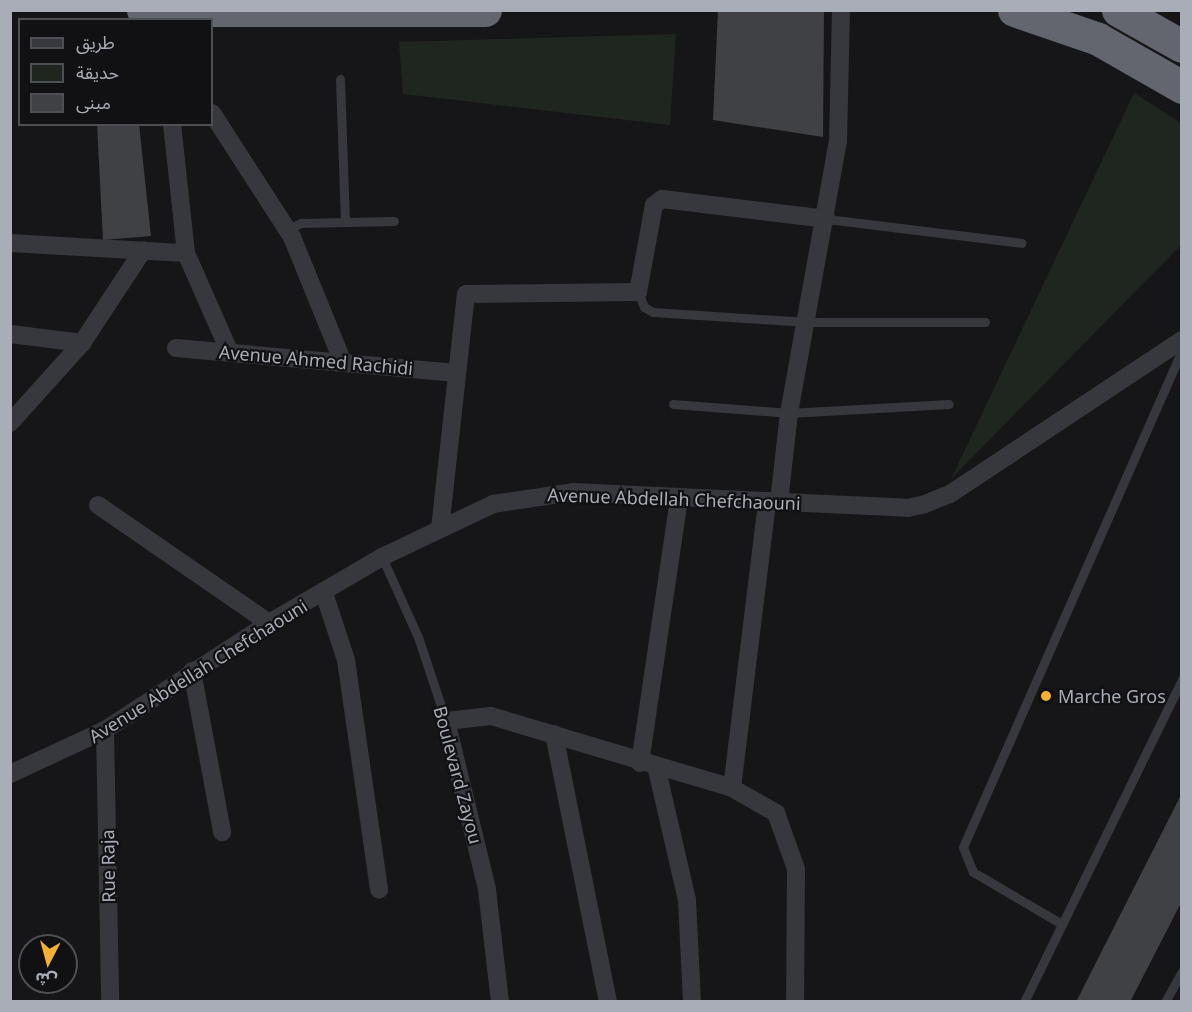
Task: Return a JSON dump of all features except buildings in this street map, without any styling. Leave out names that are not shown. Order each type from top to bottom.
[{"type":"highway","points":[[143,10],[484,10]]},
{"type":"highway","points":[[1014,10],[1098,39],[1182,87]]},
{"type":"highway","points":[[1118,10],[1182,46]]},
{"type":"street","points":[[732,788],[773,502],[809,322],[838,142],[841,10]]},
{"type":"street","points":[[213,115],[288,229],[318,291],[342,360]]},
{"type":"street","points":[[172,126],[186,253],[229,351]]},
{"type":"street","points":[[440,529],[466,294],[638,292],[657,201],[827,219]]},
{"type":"street","points":[[10,243],[186,253]]},
{"type":"street","points":[[10,423],[82,342],[143,250]]},
{"type":"street","points":[[10,334],[82,342]]},
{"type":"street","name":"Avenue Abdellah Chefchaouni","points":[[10,774],[105,730],[192,671],[382,557],[493,504],[548,493],[773,502],[925,504],[950,494],[1182,340]]},
{"type":"street","name":"Avenue Ahmed Rachidi","points":[[176,348],[342,360],[457,374]]},
{"type":"street","points":[[679,498],[649,767],[687,900],[692,1002]]},
{"type":"street","points":[[98,505],[269,623]]},
{"type":"street","points":[[324,593],[346,660],[379,890]]},
{"type":"street","points":[[192,671],[222,832]]},
{"type":"street","points":[[446,721],[492,716],[554,734],[649,767],[732,788],[776,813],[796,870],[795,1002]]},
{"type":"street","name":"Boulevard Zayou","points":[[446,721],[487,889],[500,1002]]},
{"type":"street","name":"Rue Raja","points":[[105,730],[110,1002]]},
{"type":"street","points":[[554,734],[608,1002]]},
{"type":"lane","points":[[340,79],[345,220]]},
{"type":"lane","points":[[827,219],[1022,243]]},
{"type":"lane","points":[[288,229],[345,220],[394,221]]},
{"type":"lane","points":[[638,292],[644,307],[653,312],[809,322],[985,322]]},
{"type":"lane","points":[[1060,923],[973,872],[963,847],[1182,350]]},
{"type":"lane","points":[[673,404],[789,413],[949,404]]},
{"type":"lane","name":"Boulevard Zayou","points":[[382,557],[418,638],[446,721]]},
{"type":"lane","points":[[1024,1002],[1060,923],[1182,679]]},
{"type":"lane","points":[[1165,1002],[1182,971]]},
{"type":"green space","points":[[676,34],[670,125],[403,94],[399,42]]},
{"type":"green space","points":[[1134,93],[1181,123],[1181,245],[951,479]]},
{"type":"place","name":"Marche Gros","points":[[1046,696]]}]
